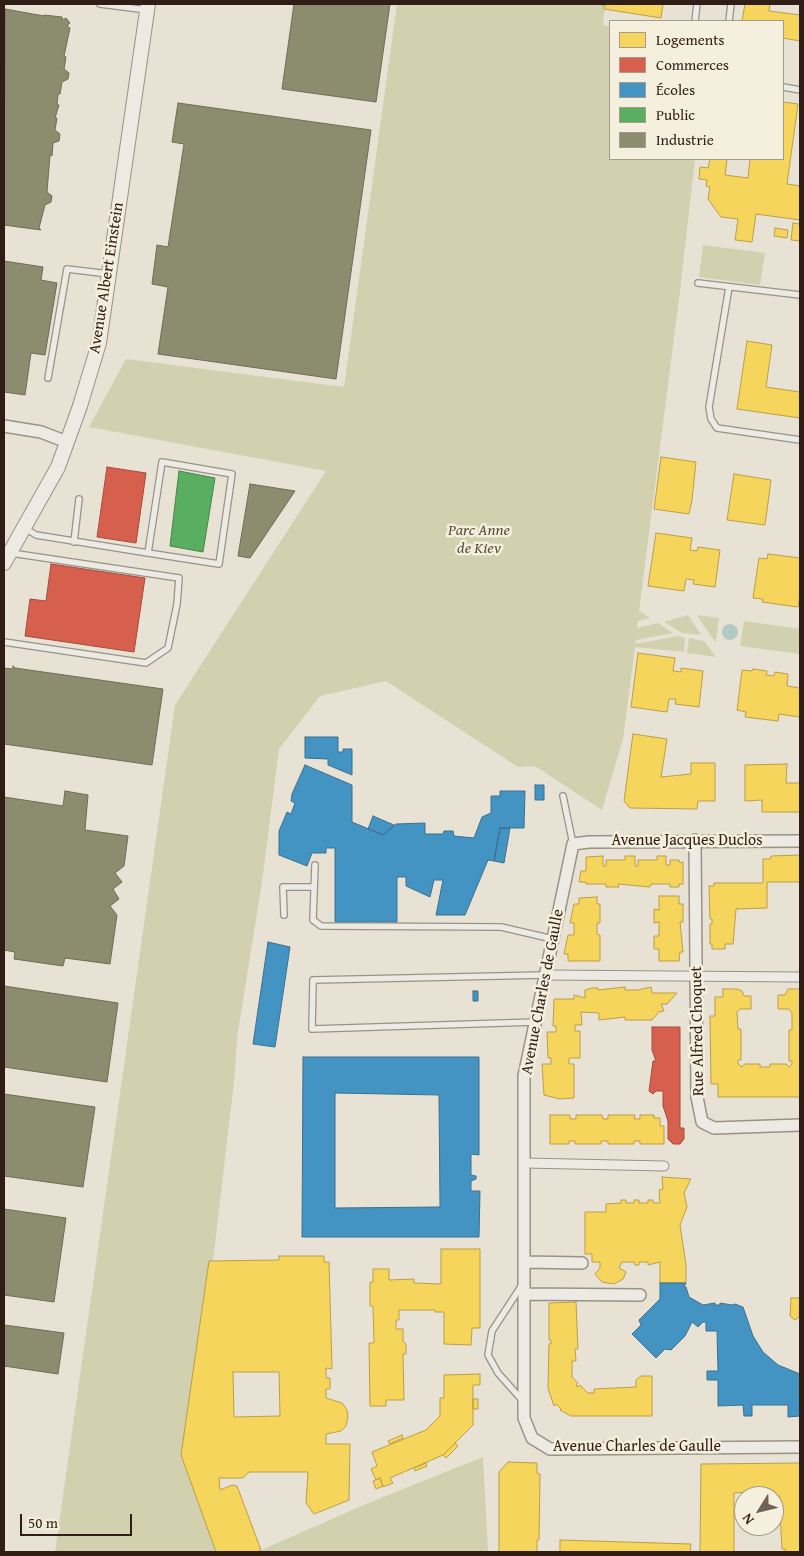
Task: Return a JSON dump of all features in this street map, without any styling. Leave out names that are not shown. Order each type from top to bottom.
[{"type":"street","name":"Avenue Albert Einstein","points":[[7,558],[46,490],[68,442],[99,343],[148,7]]},
{"type":"street","points":[[4,426],[41,432],[68,442]]},
{"type":"street","name":"Avenue Jacques Duclos","points":[[573,844],[695,840],[800,841]]},
{"type":"street","name":"Rue Alfred Choquet","points":[[695,840],[697,1097],[702,1122],[714,1128],[800,1125]]},
{"type":"street","name":"Avenue Charles de Gaulle","points":[[573,844],[524,1076],[524,1418],[532,1438],[550,1449],[800,1447]]},
{"type":"street","points":[[546,975],[696,974],[800,976]]},
{"type":"street","points":[[525,1163],[664,1166]]},
{"type":"street","points":[[524,1262],[582,1263]]},
{"type":"street","points":[[525,1294],[640,1295]]},
{"type":"lane","points":[[100,4],[148,7]]},
{"type":"lane","points":[[694,20],[697,4]]},
{"type":"lane","points":[[729,20],[731,4]]},
{"type":"lane","points":[[784,87],[800,90]]},
{"type":"lane","points":[[48,378],[67,269],[109,274]]},
{"type":"lane","points":[[698,283],[800,295]]},
{"type":"lane","points":[[729,287],[709,407],[711,419],[716,428],[800,440]]},
{"type":"lane","points":[[25,528],[36,535],[74,542],[220,564],[232,474],[162,462],[148,553]]},
{"type":"lane","points":[[74,542],[79,499]]},
{"type":"lane","points":[[4,642],[146,664],[168,648],[178,604],[179,578],[7,558]]},
{"type":"lane","points":[[563,796],[573,844]]},
{"type":"lane","points":[[315,865],[313,920],[320,926],[491,927],[553,940]]},
{"type":"lane","points":[[284,914],[283,887],[314,887]]},
{"type":"lane","points":[[536,1022],[312,1029],[313,980],[546,975]]},
{"type":"lane","points":[[524,1282],[492,1331],[488,1355],[498,1373],[524,1401]]},
{"type":"green space","name":"Parc Anne de Kiev","points":[[397,4],[605,4],[603,25],[609,26],[609,160],[695,160],[639,611],[650,618],[638,621],[637,628],[658,623],[673,633],[636,640],[635,644],[678,636],[685,638],[684,652],[635,647],[623,739],[602,810],[535,766],[518,767],[386,681],[320,696],[279,749],[262,882],[237,1038],[235,1073],[214,1253],[183,1454],[217,1552],[55,1552],[175,705],[326,471],[89,427],[126,359],[344,387]]},
{"type":"green space","points":[[703,245],[765,253],[760,285],[699,277]]},
{"type":"green space","points":[[688,615],[701,635],[682,633],[664,622]]},
{"type":"green space","points":[[697,615],[719,618],[716,642],[715,642]]},
{"type":"green space","points":[[744,621],[800,629],[800,654],[740,646]]},
{"type":"green space","points":[[689,638],[704,641],[716,657],[687,653]]},
{"type":"green space","points":[[483,1457],[488,1552],[257,1552],[366,1504]]},
{"type":"water","points":[[730,624],[736,626],[738,632],[736,638],[730,640],[724,638],[722,632],[724,626]]},
{"type":"building: Logements","points":[[599,4],[663,4],[661,18],[604,9],[605,6]]},
{"type":"building: Logements","points":[[745,4],[770,4],[769,11],[800,15],[800,41],[784,38],[784,20],[742,20]]},
{"type":"building: Logements","points":[[784,102],[798,104],[787,184],[800,186],[800,220],[756,214],[752,242],[735,240],[738,219],[721,217],[708,199],[710,187],[706,186],[707,180],[699,179],[700,167],[708,168],[710,160],[727,160],[725,175],[748,178],[750,160],[784,160]]},
{"type":"building: Logements","points":[[793,223],[800,224],[800,241],[791,240]]},
{"type":"building: Logements","points":[[775,228],[788,230],[787,238],[774,236]]},
{"type":"building: Logements","points":[[747,341],[772,345],[766,387],[800,392],[800,418],[737,409]]},
{"type":"building: Logements","points":[[661,457],[696,462],[689,514],[654,509]]},
{"type":"building: Logements","points":[[734,474],[771,480],[765,525],[727,520]]},
{"type":"building: Logements","points":[[656,533],[692,538],[690,550],[697,551],[698,547],[720,550],[715,587],[693,584],[694,580],[686,579],[684,591],[648,586]]},
{"type":"building: Logements","points":[[768,554],[800,558],[800,595],[798,607],[762,602],[763,599],[753,598],[759,558],[767,559]]},
{"type":"building: Logements","points":[[638,653],[675,658],[673,671],[681,672],[681,668],[703,671],[699,707],[675,704],[676,699],[669,699],[667,712],[631,707]]},
{"type":"building: Logements","points":[[753,669],[767,671],[766,675],[774,676],[775,672],[788,674],[787,686],[800,688],[800,717],[779,714],[778,721],[745,717],[746,712],[737,710],[742,670],[752,671]]},
{"type":"building: Logements","points":[[633,734],[667,739],[661,777],[691,774],[691,763],[715,763],[715,801],[698,801],[697,809],[630,808],[624,801]]},
{"type":"building: Logements","points":[[787,764],[786,783],[800,783],[800,812],[762,812],[762,800],[745,801],[745,765]]},
{"type":"building: Logements","points":[[800,855],[800,882],[767,882],[767,908],[736,909],[733,944],[725,944],[725,949],[712,949],[712,944],[710,944],[710,924],[712,924],[712,919],[710,919],[709,886],[714,886],[714,883],[763,883],[763,859],[770,859],[771,856]]},
{"type":"building: Logements","points":[[603,856],[603,866],[606,866],[606,860],[625,860],[625,856],[635,856],[635,866],[638,866],[638,860],[657,860],[657,856],[666,856],[666,865],[670,865],[670,860],[679,860],[680,863],[683,862],[683,884],[679,884],[679,887],[670,887],[670,884],[651,884],[650,887],[618,884],[619,887],[606,887],[606,884],[579,882],[581,871],[586,871],[586,857]]},
{"type":"building: Logements","points":[[659,896],[679,896],[679,904],[683,904],[683,922],[680,922],[683,952],[680,952],[679,961],[659,961],[659,949],[654,949],[654,936],[659,936],[659,922],[654,923],[654,909],[659,910]]},
{"type":"building: Logements","points":[[597,897],[597,904],[600,904],[600,923],[597,923],[597,934],[600,935],[600,961],[568,961],[568,954],[564,954],[568,935],[574,935],[574,923],[570,923],[574,904],[579,904],[579,898]]},
{"type":"building: Logements","points":[[625,987],[625,990],[638,990],[651,987],[652,993],[677,993],[667,1004],[661,1004],[664,1011],[659,1012],[652,1020],[625,1020],[625,1017],[599,1020],[599,1013],[581,1012],[582,1025],[575,1025],[575,1031],[580,1031],[580,1058],[569,1058],[569,1064],[574,1064],[574,1098],[560,1099],[544,1095],[542,1064],[551,1064],[551,1058],[548,1058],[547,1032],[556,1032],[556,1026],[553,1026],[554,999],[574,999],[574,995],[585,998],[585,990],[592,988],[598,988],[598,990]]},
{"type":"building: Logements","points":[[723,989],[737,989],[742,991],[744,996],[751,996],[751,1009],[740,1009],[737,1012],[738,1029],[741,1029],[741,1060],[738,1060],[738,1063],[741,1067],[745,1064],[760,1064],[760,1067],[770,1067],[770,1064],[786,1064],[789,1067],[792,1064],[792,1061],[789,1061],[789,1030],[792,1030],[792,1013],[789,1009],[778,1009],[778,995],[785,995],[788,989],[800,989],[800,1097],[718,1097],[718,1084],[711,1084],[710,1016],[715,1016],[715,997],[723,997]]},
{"type":"building: Logements","points":[[550,1115],[570,1115],[570,1119],[576,1119],[576,1115],[602,1115],[603,1119],[608,1119],[608,1115],[635,1115],[634,1119],[640,1119],[640,1115],[654,1115],[654,1118],[660,1118],[660,1126],[664,1126],[664,1144],[640,1144],[640,1141],[634,1141],[634,1144],[608,1144],[608,1141],[601,1141],[601,1144],[575,1144],[575,1141],[569,1141],[569,1144],[550,1144]]},
{"type":"building: Logements","points":[[662,1177],[691,1179],[684,1193],[687,1207],[680,1225],[686,1265],[686,1283],[660,1283],[660,1262],[648,1265],[648,1262],[639,1262],[639,1265],[635,1265],[634,1262],[622,1262],[619,1268],[626,1272],[623,1279],[614,1284],[602,1282],[595,1274],[600,1268],[600,1262],[592,1262],[592,1254],[585,1254],[585,1212],[606,1212],[606,1204],[621,1203],[621,1200],[626,1200],[626,1203],[634,1203],[634,1200],[639,1200],[639,1203],[648,1203],[648,1200],[653,1200],[653,1203],[660,1203],[659,1190],[663,1189]]},
{"type":"building: Logements","points":[[441,1249],[480,1249],[480,1328],[472,1328],[471,1345],[444,1344],[444,1312],[435,1312],[435,1310],[399,1310],[399,1320],[396,1320],[396,1329],[403,1329],[403,1341],[406,1344],[406,1354],[403,1354],[404,1400],[386,1400],[386,1406],[370,1406],[369,1343],[374,1343],[373,1306],[370,1306],[370,1282],[373,1282],[373,1269],[389,1269],[389,1280],[414,1279],[414,1283],[441,1284]]},
{"type":"building: Logements","points":[[279,1256],[324,1256],[324,1262],[329,1262],[332,1369],[326,1368],[326,1378],[330,1378],[330,1389],[326,1389],[326,1398],[342,1403],[347,1410],[348,1417],[346,1426],[341,1431],[326,1434],[326,1444],[350,1444],[349,1500],[314,1514],[306,1503],[308,1472],[249,1472],[243,1478],[219,1478],[220,1490],[232,1485],[237,1486],[261,1550],[256,1552],[216,1552],[181,1455],[209,1261],[279,1260]],"holes":[[[233,1372],[279,1372],[280,1416],[234,1417]]]},
{"type":"building: Logements","points":[[791,1298],[800,1298],[799,1317],[795,1320],[790,1316]]},
{"type":"building: Logements","points":[[576,1302],[578,1349],[575,1349],[576,1361],[572,1361],[572,1377],[578,1383],[577,1387],[580,1385],[588,1393],[594,1393],[594,1389],[636,1387],[636,1380],[641,1376],[652,1376],[652,1416],[571,1416],[560,1410],[556,1404],[554,1406],[548,1388],[549,1344],[551,1344],[551,1340],[549,1340],[549,1303]]},
{"type":"building: Logements","points":[[480,1374],[480,1385],[473,1385],[473,1425],[443,1455],[390,1478],[393,1483],[383,1487],[380,1478],[376,1480],[371,1469],[377,1466],[372,1452],[426,1430],[440,1416],[440,1398],[444,1398],[444,1375]]},
{"type":"building: Logements","points":[[473,1399],[478,1399],[478,1409],[473,1409]]},
{"type":"building: Logements","points":[[402,1435],[403,1438],[390,1444],[388,1441]]},
{"type":"building: Logements","points":[[455,1443],[458,1446],[446,1458],[443,1455]]},
{"type":"building: Logements","points":[[508,1462],[537,1463],[537,1473],[540,1474],[539,1540],[537,1540],[537,1552],[499,1552],[499,1472]]},
{"type":"building: Logements","points":[[426,1463],[427,1466],[415,1471],[414,1468]]},
{"type":"building: Logements","points":[[800,1463],[800,1552],[785,1552],[785,1549],[782,1549],[781,1536],[784,1536],[784,1486],[734,1486],[734,1552],[700,1552],[701,1464]]},
{"type":"building: Logements","points":[[380,1478],[383,1486],[376,1489],[373,1481]]},
{"type":"building: Logements","points":[[560,1540],[691,1544],[690,1552],[560,1552]]},
{"type":"building: Commerces","points":[[107,467],[146,473],[136,543],[97,537]]},
{"type":"building: Commerces","points":[[51,564],[145,578],[134,652],[25,636],[30,599],[46,601]]},
{"type":"building: Commerces","points":[[652,1027],[680,1027],[680,1128],[684,1128],[684,1139],[680,1144],[673,1144],[668,1139],[668,1121],[663,1106],[663,1091],[656,1091],[653,1094],[649,1091],[653,1061],[656,1061],[652,1050]]},
{"type":"building: Écoles","points":[[305,737],[338,737],[338,752],[343,752],[343,749],[352,749],[352,775],[328,765],[328,759],[305,758]]},
{"type":"building: Écoles","points":[[305,765],[352,785],[352,822],[383,835],[396,824],[425,823],[425,834],[443,834],[444,831],[453,831],[454,836],[474,838],[482,817],[491,813],[491,796],[500,796],[500,791],[525,791],[524,828],[500,828],[494,861],[488,860],[465,915],[436,915],[443,880],[434,880],[430,897],[406,886],[406,877],[397,877],[397,922],[335,922],[335,848],[326,848],[326,853],[312,853],[307,866],[279,855],[279,831],[287,812],[291,814],[295,803],[291,801],[292,794]]},
{"type":"building: Écoles","points":[[535,785],[544,785],[544,800],[535,800]]},
{"type":"building: Écoles","points":[[373,816],[394,825],[383,835],[368,829]]},
{"type":"building: Écoles","points":[[500,828],[510,828],[504,863],[494,861]]},
{"type":"building: Écoles","points":[[268,942],[290,947],[275,1047],[253,1044]]},
{"type":"building: Écoles","points":[[473,991],[478,991],[478,1001],[473,1001]]},
{"type":"building: Écoles","points":[[303,1057],[479,1057],[479,1155],[471,1154],[471,1175],[476,1176],[476,1179],[471,1181],[471,1191],[480,1191],[479,1237],[302,1237]],"holes":[[[335,1093],[439,1095],[440,1207],[335,1208]]]},
{"type":"building: Écoles","points":[[660,1283],[686,1283],[684,1287],[686,1287],[689,1297],[703,1305],[715,1303],[715,1305],[720,1305],[720,1303],[735,1304],[743,1307],[753,1336],[763,1352],[778,1365],[800,1374],[800,1416],[788,1417],[788,1405],[752,1405],[752,1416],[744,1416],[743,1405],[718,1406],[718,1380],[707,1380],[707,1371],[718,1371],[717,1331],[706,1331],[706,1322],[703,1322],[698,1327],[692,1322],[685,1336],[671,1350],[665,1349],[656,1358],[632,1334],[641,1325],[639,1320],[660,1299]]},
{"type":"building: Public","points":[[179,471],[215,478],[203,552],[170,546]]},
{"type":"building: Industrie","points":[[294,4],[390,4],[376,102],[282,89]]},
{"type":"building: Industrie","points":[[5,9],[44,16],[62,17],[63,20],[66,18],[70,23],[67,26],[70,28],[64,56],[66,57],[64,69],[69,73],[68,79],[62,82],[60,94],[58,94],[57,105],[59,105],[55,118],[57,118],[55,130],[60,134],[59,141],[53,143],[52,156],[50,155],[47,192],[52,196],[51,202],[45,205],[39,228],[41,230],[4,225]]},
{"type":"building: Industrie","points":[[178,103],[371,130],[336,379],[158,354],[168,287],[152,284],[157,245],[168,247],[184,144],[172,142]]},
{"type":"building: Industrie","points":[[4,261],[43,267],[41,280],[57,283],[45,355],[31,353],[25,395],[4,392]]},
{"type":"building: Industrie","points":[[250,484],[295,491],[250,558],[238,556]]},
{"type":"building: Industrie","points":[[13,666],[15,668],[163,689],[152,765],[4,744],[4,668],[13,669]]},
{"type":"building: Industrie","points":[[65,791],[88,795],[85,830],[128,836],[124,866],[115,873],[122,882],[113,889],[119,899],[110,906],[117,915],[110,964],[65,958],[63,966],[14,959],[15,952],[4,950],[4,797],[63,806]]},
{"type":"building: Industrie","points":[[4,986],[118,1003],[107,1082],[4,1067]]},
{"type":"building: Industrie","points":[[4,1094],[95,1107],[83,1187],[4,1176]]},
{"type":"building: Industrie","points":[[4,1209],[66,1218],[54,1302],[4,1295]]},
{"type":"building: Industrie","points":[[4,1325],[64,1333],[58,1374],[4,1366]]}]
